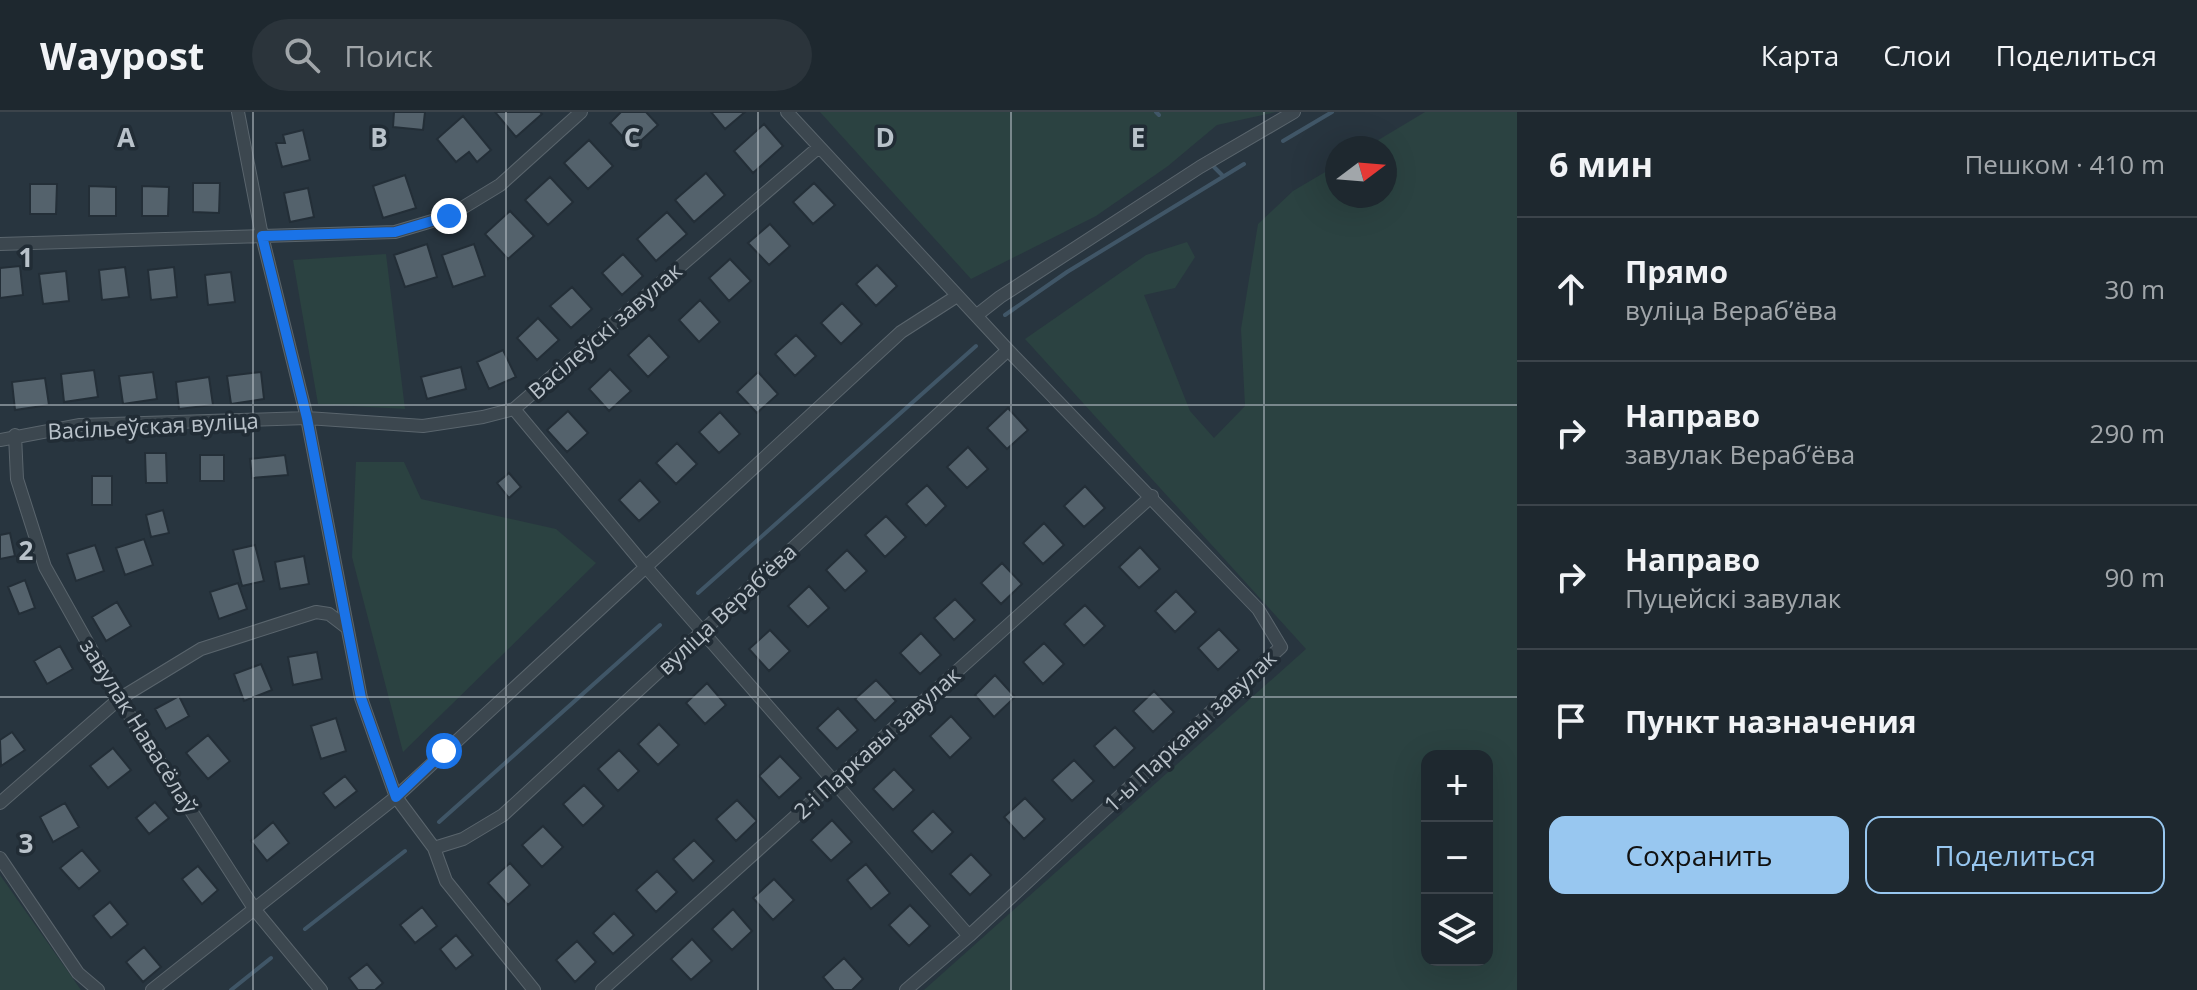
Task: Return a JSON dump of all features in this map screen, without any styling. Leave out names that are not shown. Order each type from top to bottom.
[{"type":"street","points":[[238,112],[262,236],[307,418],[361,698],[396,797],[434,848],[446,881],[534,990]]},
{"type":"street","points":[[0,244],[395,232],[449,216],[500,185],[581,112]]},
{"type":"street","name":"1-ы Паркавы завулак","points":[[787,112],[1008,350],[1258,609],[1281,647],[969,936],[906,990]]},
{"type":"street","points":[[977,315],[1200,167],[1294,112]]},
{"type":"street","name":"Васілеўскі завулак","points":[[307,418],[423,426],[514,409],[819,147]]},
{"type":"street","points":[[152,990],[396,797],[901,332],[957,296]]},
{"type":"street","name":"вуліца Верабʼёва","points":[[434,848],[463,839],[503,815],[1008,350]]},
{"type":"street","points":[[514,409],[832,783],[969,936]]},
{"type":"street","name":"Васільеўская вуліца","points":[[0,440],[80,425],[307,418]]},
{"type":"street","name":"завулак Навасёлаў","points":[[15,435],[17,479],[45,567],[119,699],[255,910],[321,990]]},
{"type":"street","name":"2-і Паркавы завулак","points":[[602,990],[1152,496]]},
{"type":"street","points":[[0,803],[119,699],[201,649],[316,612],[329,614],[346,627]]},
{"type":"street","points":[[0,858],[78,973],[98,990]]},
{"type":"green space","points":[[820,112],[1276,112],[1217,125],[1168,166],[1096,216],[971,279]]},
{"type":"green space","points":[[1425,112],[1517,112],[1517,990],[924,990],[1306,649],[1025,339],[1146,255],[1187,242],[1195,257],[1175,288],[1144,295],[1190,411],[1214,438],[1245,406],[1241,329],[1258,224],[1293,191],[1325,172],[1325,208],[1397,208],[1397,136],[1385,136]]},
{"type":"green space","points":[[386,254],[405,409],[318,404],[293,260]]},
{"type":"green space","points":[[356,462],[404,462],[421,499],[556,529],[596,563],[403,752],[352,557]]},
{"type":"green space","points":[[0,875],[81,990],[0,990]]},
{"type":"building","points":[[394,112],[425,112],[423,130],[393,127]]},
{"type":"building","points":[[495,112],[540,112],[542,114],[516,137]]},
{"type":"building","points":[[621,112],[646,112],[658,125],[633,148],[610,123]]},
{"type":"building","points":[[711,112],[745,112],[725,129]]},
{"type":"building","points":[[463,116],[491,150],[477,162],[469,152],[456,162],[437,139]]},
{"type":"building","points":[[764,124],[783,146],[753,173],[734,151]]},
{"type":"building","points":[[303,130],[310,160],[282,167],[276,143],[285,143],[283,135]]},
{"type":"building","points":[[589,140],[613,166],[588,189],[564,163]]},
{"type":"building","points":[[706,173],[725,195],[694,222],[675,200]]},
{"type":"building","points":[[405,175],[416,208],[383,218],[373,186]]},
{"type":"building","points":[[550,177],[573,202],[548,225],[525,200]]},
{"type":"building","points":[[193,183],[220,183],[219,213],[193,212]]},
{"type":"building","points":[[814,183],[835,205],[813,224],[793,202]]},
{"type":"building","points":[[30,184],[57,184],[56,214],[30,214]]},
{"type":"building","points":[[89,186],[116,187],[116,216],[89,216]]},
{"type":"building","points":[[142,186],[169,187],[168,216],[142,216]]},
{"type":"building","points":[[308,188],[314,217],[290,222],[284,193]]},
{"type":"building","points":[[510,211],[534,236],[508,259],[485,234]]},
{"type":"building","points":[[667,212],[687,234],[656,261],[637,239]]},
{"type":"building","points":[[770,224],[790,246],[769,265],[748,243]]},
{"type":"building","points":[[427,244],[437,277],[405,287],[394,255]]},
{"type":"building","points":[[474,244],[485,276],[453,287],[442,255]]},
{"type":"building","points":[[623,254],[643,276],[622,295],[602,273]]},
{"type":"building","points":[[730,259],[751,281],[729,301],[709,278]]},
{"type":"building","points":[[877,265],[897,286],[876,306],[856,284]]},
{"type":"building","points":[[20,266],[23,295],[0,298],[0,268]]},
{"type":"building","points":[[125,267],[129,297],[102,300],[99,270]]},
{"type":"building","points":[[174,267],[177,297],[151,300],[148,270]]},
{"type":"building","points":[[66,271],[69,301],[43,304],[39,274]]},
{"type":"building","points":[[231,272],[235,302],[208,305],[205,275]]},
{"type":"building","points":[[572,287],[592,309],[571,328],[550,306]]},
{"type":"building","points":[[700,300],[720,322],[699,342],[679,320]]},
{"type":"building","points":[[842,303],[862,324],[841,344],[821,323]]},
{"type":"building","points":[[538,318],[559,340],[537,360],[517,338]]},
{"type":"building","points":[[649,335],[669,357],[648,377],[628,355]]},
{"type":"building","points":[[796,335],[816,356],[795,376],[775,354]]},
{"type":"building","points":[[503,350],[516,377],[489,389],[477,362]]},
{"type":"building","points":[[461,367],[466,389],[427,399],[421,377]]},
{"type":"building","points":[[610,369],[631,391],[609,411],[589,389]]},
{"type":"building","points":[[94,370],[98,397],[64,402],[61,374]]},
{"type":"building","points":[[153,372],[157,399],[123,404],[119,376]]},
{"type":"building","points":[[261,372],[264,399],[231,404],[227,376]]},
{"type":"building","points":[[758,372],[778,394],[757,413],[737,392]]},
{"type":"building","points":[[209,377],[213,405],[179,409],[176,382]]},
{"type":"building","points":[[45,378],[49,405],[15,410],[12,382]]},
{"type":"building","points":[[1008,408],[1028,430],[1007,449],[987,428]]},
{"type":"building","points":[[568,411],[588,433],[567,452],[547,430]]},
{"type":"building","points":[[720,412],[740,434],[719,453],[699,432]]},
{"type":"building","points":[[677,443],[697,464],[676,484],[656,463]]},
{"type":"building","points":[[968,447],[988,469],[967,488],[947,467]]},
{"type":"building","points":[[145,453],[166,453],[167,483],[146,483]]},
{"type":"building","points":[[200,455],[224,455],[224,481],[200,481]]},
{"type":"building","points":[[285,455],[288,475],[252,478],[250,459]]},
{"type":"building","points":[[509,473],[521,487],[509,498],[497,483]]},
{"type":"building","points":[[92,476],[112,476],[112,505],[92,505]]},
{"type":"building","points":[[640,480],[660,502],[639,521],[619,500]]},
{"type":"building","points":[[927,485],[946,506],[926,526],[906,504]]},
{"type":"building","points":[[1085,486],[1105,508],[1084,527],[1064,506]]},
{"type":"building","points":[[163,510],[169,533],[151,537],[146,515]]},
{"type":"building","points":[[886,516],[906,537],[885,557],[865,535]]},
{"type":"building","points":[[1044,523],[1064,545],[1043,564],[1023,543]]},
{"type":"building","points":[[10,533],[15,556],[0,559],[0,535]]},
{"type":"building","points":[[144,539],[153,565],[125,575],[116,548]]},
{"type":"building","points":[[95,545],[104,571],[76,581],[67,554]]},
{"type":"building","points":[[255,545],[264,581],[242,586],[233,550]]},
{"type":"building","points":[[1140,547],[1160,569],[1139,588],[1119,567]]},
{"type":"building","points":[[847,550],[867,571],[845,591],[826,570]]},
{"type":"building","points":[[304,556],[309,584],[280,589],[275,562]]},
{"type":"building","points":[[1002,563],[1022,584],[1001,604],[981,583]]},
{"type":"building","points":[[25,580],[35,608],[19,614],[8,587]]},
{"type":"building","points":[[238,583],[247,609],[219,619],[210,592]]},
{"type":"building","points":[[809,586],[829,608],[808,627],[788,606]]},
{"type":"building","points":[[1176,591],[1196,612],[1175,632],[1155,611]]},
{"type":"building","points":[[955,599],[975,620],[954,640],[934,618]]},
{"type":"building","points":[[117,602],[131,626],[106,641],[92,617]]},
{"type":"building","points":[[1085,605],[1105,626],[1084,646],[1064,624]]},
{"type":"building","points":[[1219,629],[1239,650],[1218,670],[1198,648]]},
{"type":"building","points":[[770,630],[790,651],[769,671],[749,649]]},
{"type":"building","points":[[921,633],[941,655],[920,674],[900,653]]},
{"type":"building","points":[[1044,643],[1064,664],[1043,684],[1023,662]]},
{"type":"building","points":[[60,646],[73,669],[47,684],[34,661]]},
{"type":"building","points":[[317,652],[322,679],[293,685],[288,657]]},
{"type":"building","points":[[261,664],[272,690],[244,701],[234,674]]},
{"type":"building","points":[[995,675],[1015,697],[994,717],[975,695]]},
{"type":"building","points":[[876,680],[896,701],[875,721],[855,699]]},
{"type":"building","points":[[707,683],[726,705],[705,724],[686,703]]},
{"type":"building","points":[[1154,691],[1174,712],[1153,732],[1133,711]]},
{"type":"building","points":[[179,696],[189,716],[166,729],[155,709]]},
{"type":"building","points":[[838,708],[858,730],[837,749],[817,728]]},
{"type":"building","points":[[951,716],[971,738],[950,758],[930,736]]},
{"type":"building","points":[[336,718],[346,751],[321,759],[311,726]]},
{"type":"building","points":[[659,724],[679,745],[658,765],[638,744]]},
{"type":"building","points":[[1115,727],[1135,748],[1114,768],[1094,746]]},
{"type":"building","points":[[12,732],[25,750],[1,766],[0,740]]},
{"type":"building","points":[[208,735],[230,761],[208,779],[186,753]]},
{"type":"building","points":[[113,748],[131,770],[108,788],[90,766]]},
{"type":"building","points":[[619,750],[639,771],[618,791],[598,769]]},
{"type":"building","points":[[780,756],[801,778],[779,798],[759,776]]},
{"type":"building","points":[[1074,760],[1094,781],[1072,801],[1052,780]]},
{"type":"building","points":[[894,769],[914,790],[893,810],[873,789]]},
{"type":"building","points":[[345,776],[357,791],[335,808],[323,793]]},
{"type":"building","points":[[584,785],[604,806],[583,826],[563,804]]},
{"type":"building","points":[[1025,798],[1045,819],[1024,839],[1004,817]]},
{"type":"building","points":[[737,800],[757,821],[736,841],[716,819]]},
{"type":"building","points":[[155,802],[169,818],[149,834],[136,818]]},
{"type":"building","points":[[65,803],[79,827],[53,842],[40,817]]},
{"type":"building","points":[[933,811],[953,832],[932,852],[912,831]]},
{"type":"building","points":[[832,820],[852,842],[831,861],[811,840]]},
{"type":"building","points":[[273,822],[289,843],[267,861],[251,841]]},
{"type":"building","points":[[543,826],[563,847],[542,867],[522,845]]},
{"type":"building","points":[[694,840],[714,861],[693,881],[673,859]]},
{"type":"building","points":[[82,850],[100,871],[79,889],[60,868]]},
{"type":"building","points":[[971,854],[991,875],[970,895],[950,874]]},
{"type":"building","points":[[510,863],[530,885],[508,905],[488,883]]},
{"type":"building","points":[[866,864],[890,893],[871,909],[847,880]]},
{"type":"building","points":[[198,866],[218,890],[202,904],[182,879]]},
{"type":"building","points":[[657,871],[677,892],[656,912],[636,890]]},
{"type":"building","points":[[774,879],[794,900],[773,920],[753,898]]},
{"type":"building","points":[[110,902],[128,924],[111,938],[93,916]]},
{"type":"building","points":[[910,905],[930,926],[909,946],[889,925]]},
{"type":"building","points":[[422,907],[437,926],[415,943],[400,925]]},
{"type":"building","points":[[733,909],[752,931],[732,950],[712,929]]},
{"type":"building","points":[[614,913],[634,935],[613,954],[593,933]]},
{"type":"building","points":[[456,935],[473,955],[456,969],[440,949]]},
{"type":"building","points":[[692,939],[712,961],[691,980],[671,959]]},
{"type":"building","points":[[577,941],[596,962],[575,982],[556,960]]},
{"type":"building","points":[[144,947],[161,967],[143,982],[126,962]]},
{"type":"building","points":[[844,958],[863,979],[852,990],[834,990],[823,977]]},
{"type":"building","points":[[367,964],[383,983],[375,990],[358,990],[349,978]]},
{"type":"waterway","points":[[1156,112],[1159,115]]},
{"type":"waterway","points":[[1283,141],[1332,112]]},
{"type":"waterway","points":[[1005,315],[1067,272],[1244,164]]},
{"type":"waterway","points":[[1214,167],[1223,176]]},
{"type":"waterway","points":[[698,593],[976,346]]},
{"type":"waterway","points":[[439,822],[660,625]]},
{"type":"waterway","points":[[305,929],[405,851]]},
{"type":"waterway","points":[[231,990],[271,958]]},
{"type":"route","points":[[444,751],[396,797],[361,698],[307,418],[262,236],[395,232],[449,216]]}]
